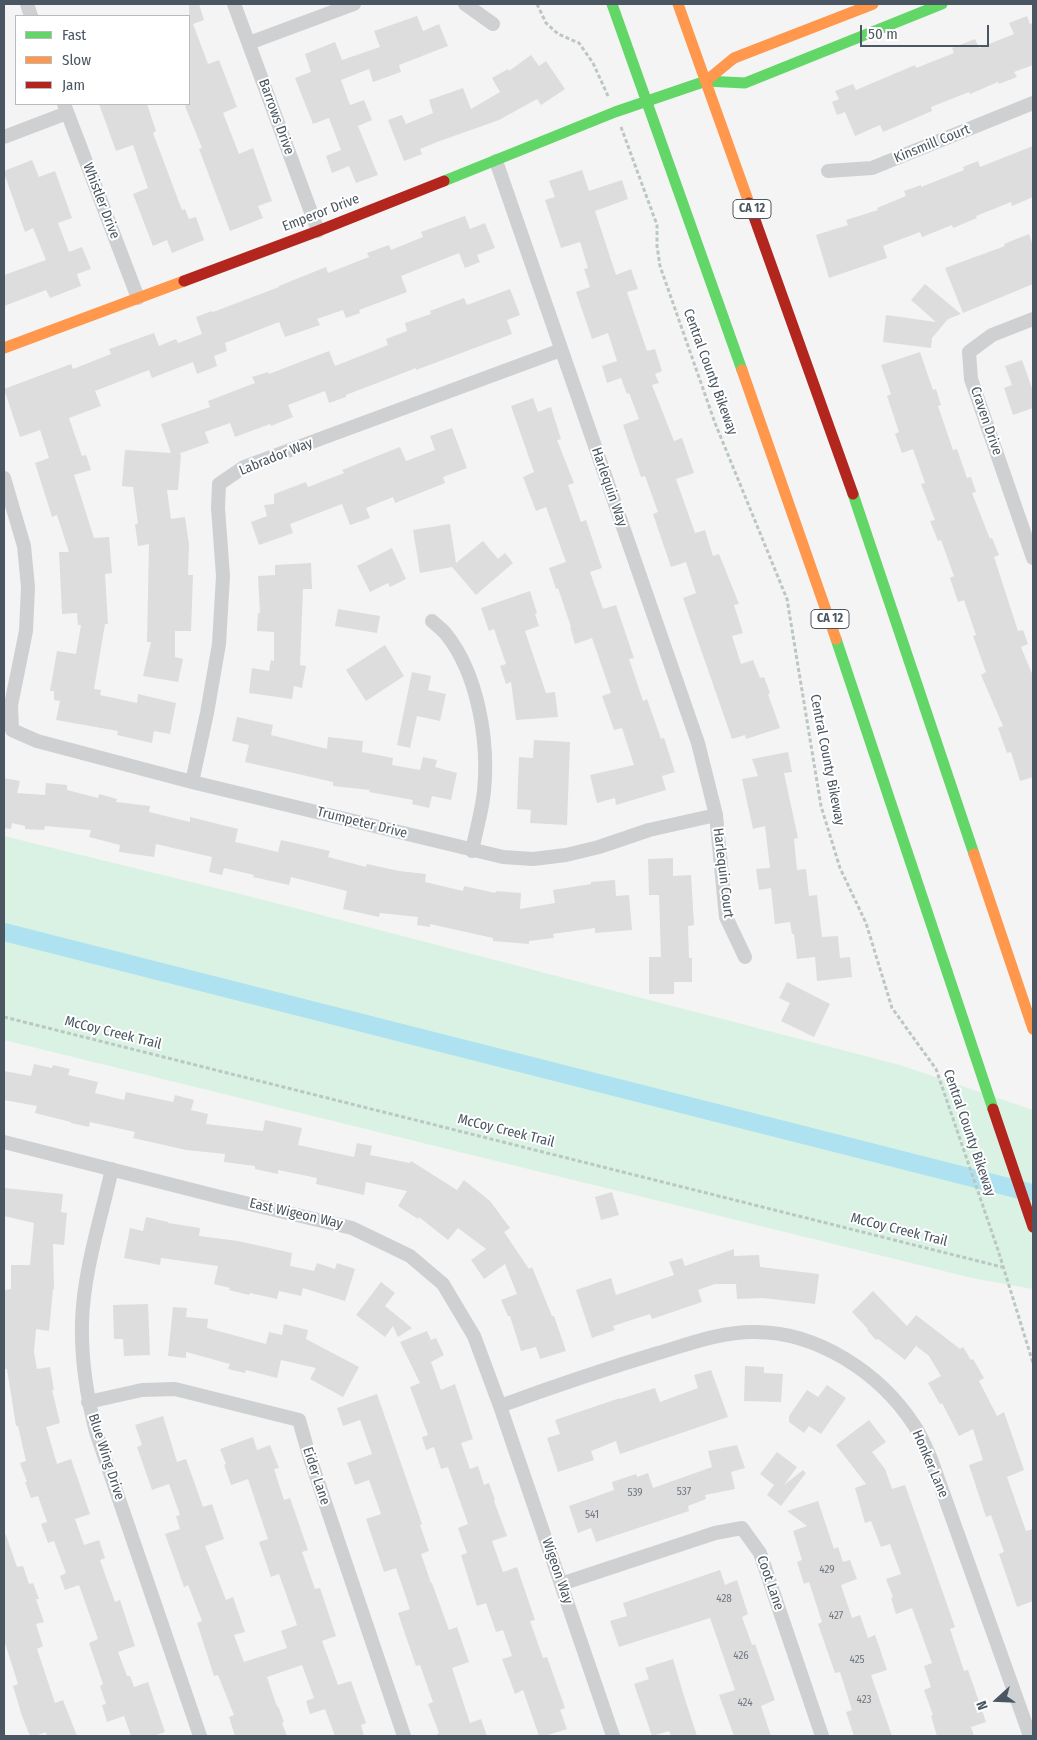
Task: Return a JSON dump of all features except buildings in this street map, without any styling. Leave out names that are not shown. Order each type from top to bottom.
[{"type":"main road","name":"CA 12","points":[[612,4],[819,588],[1033,1227]]},
{"type":"main road","name":"CA 12","points":[[678,4],[852,492],[1033,1029]]},
{"type":"main road","points":[[706,81],[734,58],[873,4]]},
{"type":"main road","points":[[706,81],[745,83],[942,4]]},
{"type":"main road","name":"Emperor Drive","points":[[4,348],[318,231],[615,112],[706,81]]},
{"type":"street","name":"Barrows Drive","points":[[234,4],[318,231]]},
{"type":"street","points":[[249,42],[354,4]]},
{"type":"street","points":[[466,4],[493,24]]},
{"type":"street","name":"Kinsmill Court","points":[[828,171],[872,168],[1033,103]]},
{"type":"street","points":[[4,137],[66,108]]},
{"type":"street","name":"Whistler Drive","points":[[66,108],[138,298]]},
{"type":"street","name":"Harlequin Way","points":[[496,161],[698,743],[716,815]]},
{"type":"street","name":"Craven Drive","points":[[1033,319],[992,335],[969,352],[971,379],[1029,531],[1033,558]]},
{"type":"street","name":"Labrador Way","points":[[192,782],[219,644],[223,576],[218,508],[219,484],[244,467],[561,350]]},
{"type":"street","name":"Trumpeter Drive","points":[[4,478],[24,546],[28,587],[26,631],[11,706],[12,730],[37,741],[192,782],[472,851],[513,858],[533,859],[566,855],[599,847],[649,830],[716,815]]},
{"type":"street","points":[[432,621],[446,634],[462,661],[479,708],[486,752],[484,791],[472,851]]},
{"type":"street","name":"Harlequin Court","points":[[716,815],[726,917],[745,957]]},
{"type":"street","name":"East Wigeon Way","points":[[4,1142],[352,1228],[410,1256],[443,1284],[474,1336],[500,1406]]},
{"type":"street","name":"Blue Wing Drive","points":[[112,1169],[86,1283],[82,1322],[83,1361],[88,1402],[200,1736]]},
{"type":"street","name":"Honker Lane","points":[[500,1406],[592,1373],[730,1333],[756,1332],[789,1336],[823,1347],[855,1364],[888,1392],[915,1426],[931,1459],[1030,1736]]},
{"type":"street","name":"Eider Lane","points":[[88,1402],[142,1390],[175,1389],[299,1420],[309,1455],[404,1736]]},
{"type":"street","name":"Wigeon Way","points":[[500,1406],[613,1736]]},
{"type":"street","name":"Coot Lane","points":[[561,1584],[715,1533],[742,1528],[760,1553],[822,1736]]},
{"type":"path","points":[[537,4],[546,23],[558,34],[579,43],[604,85]]},
{"type":"path","name":"Central County Bikeway","points":[[630,149],[657,225],[657,246],[660,266],[715,423],[787,599],[821,806],[840,868],[866,923],[892,1008],[936,1069],[998,1250],[1033,1363]]},
{"type":"path","name":"McCoy Creek Trail","points":[[4,1017],[1003,1268]]},
{"type":"green space","points":[[4,836],[252,897],[900,1065],[1033,1110],[1033,1289],[972,1278],[4,1040]]},
{"type":"waterway","points":[[4,932],[1028,1192]]},
{"type":"traffic: fast","points":[[612,4],[742,370]]},
{"type":"traffic: fast","points":[[444,181],[615,112],[706,81],[745,83],[942,4]]},
{"type":"traffic: fast","points":[[853,494],[974,854]]},
{"type":"traffic: fast","points":[[836,639],[993,1109]]},
{"type":"traffic: slow","points":[[678,4],[749,203]]},
{"type":"traffic: slow","points":[[706,81],[734,58],[873,4]]},
{"type":"traffic: slow","points":[[4,348],[184,281]]},
{"type":"traffic: slow","points":[[742,370],[836,639]]},
{"type":"traffic: slow","points":[[974,854],[1033,1029]]},
{"type":"traffic: jam","points":[[184,281],[444,181]]},
{"type":"traffic: jam","points":[[749,203],[853,494]]},
{"type":"traffic: jam","points":[[993,1109],[1033,1227]]}]
